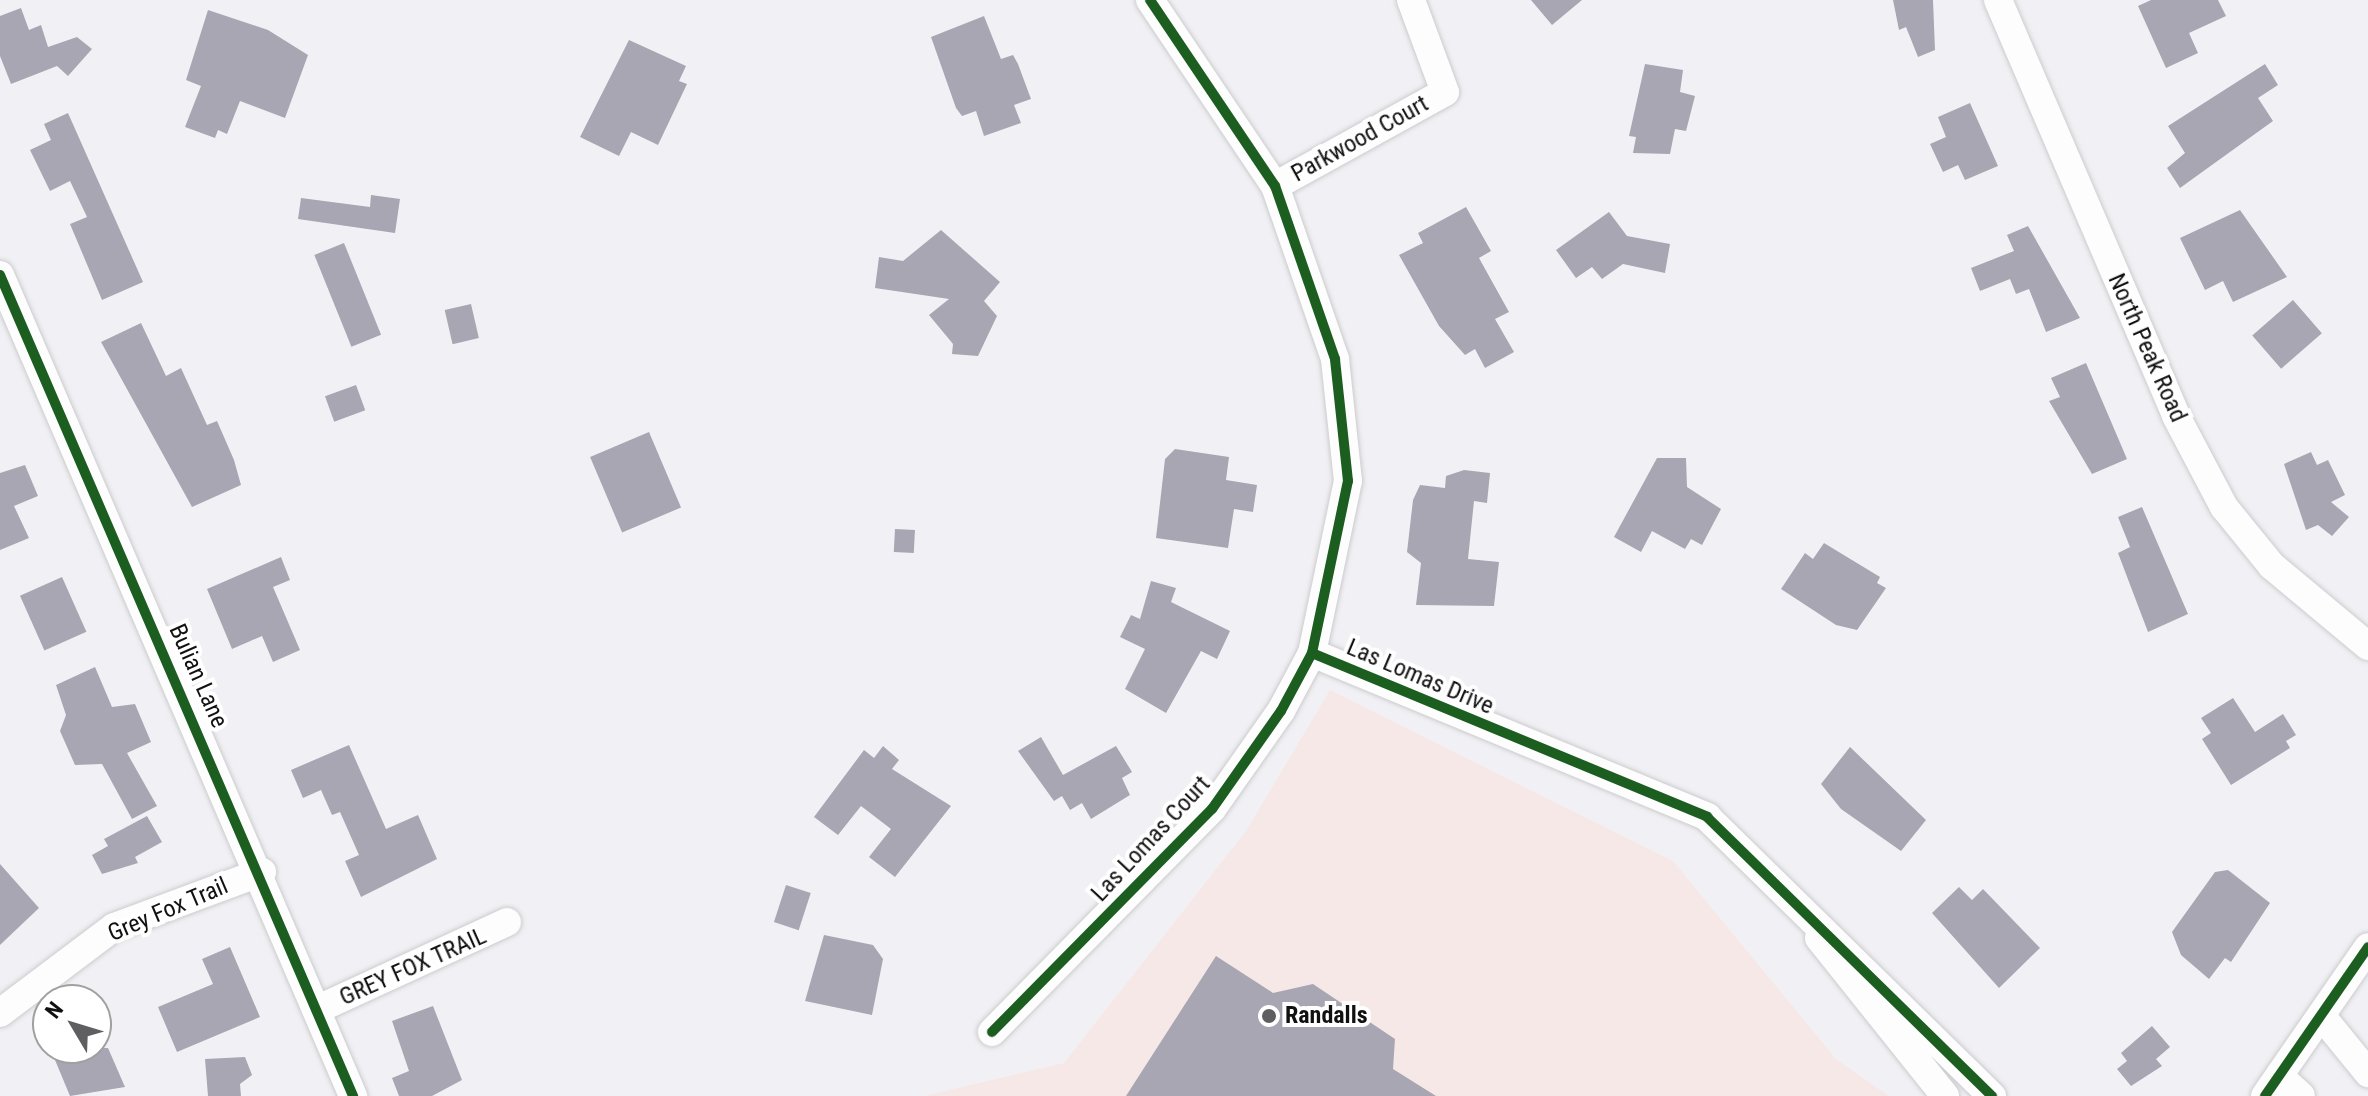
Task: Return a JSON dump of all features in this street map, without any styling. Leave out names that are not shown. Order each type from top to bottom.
[{"type":"street","name":"Las Lomas Drive","points":[[1150,0],[1275,186],[1335,359],[1348,481],[1312,653],[1707,817],[1992,1096]]},
{"type":"street","name":"Parkwood Court","points":[[1275,186],[1445,92],[1411,0]]},
{"type":"street","name":"North Peak Road","points":[[1998,0],[2176,416],[2224,507],[2272,566],[2368,646]]},
{"type":"street","name":"Bulian Lane","points":[[0,275],[262,872],[353,1096]]},
{"type":"street","name":"Las Lomas Court","points":[[992,1032],[1212,809],[1312,653]]},
{"type":"street","name":"Grey Fox Trail","points":[[0,1013],[114,927],[262,872]]},
{"type":"street","name":"Las Lomas Drive","points":[[1804,913],[1844,976],[1945,1096]]},
{"type":"street","name":"GREY FOX TRAIL","points":[[318,1009],[507,922]]},
{"type":"street","points":[[2301,1096],[2272,1087],[2324,1019],[2368,947]]},
{"type":"street","points":[[2324,1019],[2368,1073]]},
{"type":"shaded area","points":[[1330,690],[1673,861],[1836,1059],[1889,1096],[924,1096],[1064,1063],[1246,831]]},
{"type":"building","points":[[1531,0],[1582,0],[1552,25]]},
{"type":"building","points":[[1893,0],[1933,0],[1935,50],[1918,57],[1906,27],[1899,30]]},
{"type":"building","points":[[2151,0],[2218,0],[2226,16],[2189,33],[2198,53],[2166,68],[2138,6]]},
{"type":"building","points":[[21,8],[29,30],[41,25],[48,47],[77,37],[92,49],[68,76],[57,66],[11,84],[0,56],[0,16]]},
{"type":"building","points":[[208,10],[268,30],[308,55],[285,118],[240,101],[227,134],[218,130],[215,138],[185,127],[201,86],[186,80]]},
{"type":"building","points":[[984,16],[1001,59],[1013,55],[1031,99],[1014,105],[1021,123],[984,136],[976,111],[962,116],[956,108],[931,37]]},
{"type":"building","points":[[629,40],[686,66],[679,81],[687,84],[658,145],[631,132],[619,156],[580,137]]},
{"type":"building","points":[[1645,64],[1683,70],[1680,92],[1695,96],[1686,131],[1675,129],[1670,154],[1633,153],[1636,137],[1629,136]]},
{"type":"building","points":[[2265,64],[2278,85],[2258,98],[2273,121],[2180,188],[2167,168],[2185,153],[2168,126]]},
{"type":"building","points":[[1970,103],[1998,166],[1965,180],[1958,165],[1943,172],[1930,144],[1946,137],[1938,117]]},
{"type":"building","points":[[68,113],[143,282],[102,300],[70,224],[87,217],[70,181],[50,191],[30,150],[51,140],[44,124]]},
{"type":"building","points":[[371,195],[400,199],[395,233],[298,219],[301,198],[370,207]]},
{"type":"building","points":[[1466,207],[1491,251],[1479,258],[1509,312],[1495,319],[1514,352],[1485,368],[1475,349],[1465,355],[1439,326],[1399,255],[1423,243],[1418,233]]},
{"type":"building","points":[[2240,210],[2287,277],[2233,302],[2223,281],[2205,290],[2180,238]]},
{"type":"building","points":[[1609,212],[1627,236],[1670,244],[1665,273],[1623,264],[1602,279],[1592,267],[1576,278],[1556,250]]},
{"type":"building","points":[[2028,226],[2080,318],[2046,332],[2029,289],[2016,294],[2010,279],[1980,291],[1971,268],[2014,251],[2007,235]]},
{"type":"building","points":[[941,230],[1000,282],[984,301],[997,316],[978,356],[952,354],[953,344],[929,315],[949,299],[875,288],[879,257],[903,261]]},
{"type":"building","points":[[344,243],[381,335],[351,347],[314,255]]},
{"type":"building","points":[[2293,300],[2322,333],[2281,369],[2252,335]]},
{"type":"building","points":[[471,304],[479,338],[453,344],[445,310]]},
{"type":"building","points":[[141,323],[166,376],[181,368],[207,425],[217,421],[241,485],[192,507],[101,342]]},
{"type":"building","points":[[2086,363],[2127,459],[2092,474],[2049,401],[2060,397],[2051,378]]},
{"type":"building","points":[[356,385],[365,410],[334,422],[325,396]]},
{"type":"building","points":[[649,432],[681,507],[622,532],[590,457]]},
{"type":"building","points":[[1175,449],[1229,457],[1226,480],[1257,485],[1253,512],[1234,509],[1228,548],[1156,538],[1165,459]]},
{"type":"building","points":[[2311,452],[2317,465],[2328,460],[2345,495],[2331,502],[2349,517],[2332,536],[2318,525],[2306,530],[2284,464]]},
{"type":"building","points":[[1657,458],[1686,458],[1687,487],[1721,509],[1702,545],[1691,539],[1685,549],[1652,531],[1641,552],[1614,537]]},
{"type":"building","points":[[25,465],[38,496],[14,506],[29,538],[0,550],[0,473]]},
{"type":"building","points":[[1464,470],[1490,473],[1487,503],[1474,501],[1468,559],[1499,562],[1494,606],[1416,605],[1421,563],[1407,552],[1413,500],[1420,485],[1445,488],[1446,476]]},
{"type":"building","points":[[2142,507],[2188,614],[2148,632],[2118,553],[2130,547],[2118,517]]},
{"type":"building","points":[[895,529],[915,530],[914,553],[894,552]]},
{"type":"building","points":[[1824,543],[1880,577],[1877,583],[1886,588],[1857,630],[1836,625],[1781,589],[1805,553],[1813,559]]},
{"type":"building","points":[[281,557],[290,580],[273,587],[300,650],[273,662],[262,636],[232,649],[207,589]]},
{"type":"building","points":[[62,577],[86,632],[44,651],[20,596]]},
{"type":"building","points":[[1151,581],[1176,588],[1171,602],[1230,631],[1217,659],[1201,651],[1166,713],[1125,689],[1145,649],[1120,637],[1131,615],[1140,619]]},
{"type":"building","points":[[95,667],[112,707],[135,704],[151,742],[127,753],[157,806],[132,819],[102,764],[75,765],[60,731],[66,715],[56,685]]},
{"type":"building","points":[[2233,698],[2255,732],[2283,714],[2296,735],[2286,741],[2290,748],[2231,785],[2202,739],[2211,733],[2201,718]]},
{"type":"building","points":[[1041,737],[1063,775],[1116,746],[1132,772],[1122,778],[1130,795],[1091,819],[1082,803],[1070,810],[1062,796],[1054,801],[1018,751]]},
{"type":"building","points":[[349,745],[386,829],[418,815],[437,859],[361,897],[345,861],[359,855],[340,812],[332,815],[321,790],[303,798],[291,770]]},
{"type":"building","points":[[883,746],[899,760],[892,769],[951,806],[895,877],[869,857],[891,829],[861,806],[838,835],[814,817],[864,750],[874,758]]},
{"type":"building","points":[[1850,747],[1926,820],[1901,851],[1841,809],[1821,784]]},
{"type":"building","points":[[147,816],[162,842],[135,857],[138,863],[102,874],[92,855],[108,846],[104,839]]},
{"type":"building","points":[[0,864],[39,908],[0,945]]},
{"type":"building","points":[[2228,870],[2270,903],[2231,962],[2225,958],[2209,979],[2181,955],[2172,932],[2215,872]]},
{"type":"building","points":[[786,885],[811,893],[799,930],[774,922]]},
{"type":"building","points":[[1959,887],[1972,900],[1983,889],[2040,948],[1999,988],[1932,913]]},
{"type":"building","points":[[824,935],[873,945],[883,959],[872,1015],[805,1001]]},
{"type":"building","points":[[230,947],[260,1017],[177,1052],[158,1007],[213,984],[202,959]]},
{"type":"building","name":"Randalls","points":[[1216,956],[1273,993],[1313,984],[1395,1039],[1393,1069],[1436,1096],[1126,1096]]},
{"type":"building","points":[[433,1006],[462,1080],[432,1096],[399,1096],[392,1078],[409,1071],[392,1021]]},
{"type":"building","points":[[2152,1026],[2170,1047],[2156,1059],[2162,1066],[2131,1086],[2117,1069],[2127,1061],[2121,1053]]},
{"type":"building","points":[[112,1057],[125,1087],[70,1096],[57,1064],[112,1064]]},
{"type":"building","points":[[245,1057],[252,1075],[240,1084],[241,1096],[208,1096],[205,1059]]},
{"type":"cycle path","points":[[992,1032],[1212,809],[1281,711],[1312,653],[1348,481],[1335,359],[1275,186],[1150,0]]},
{"type":"cycle path","points":[[0,275],[353,1096]]},
{"type":"cycle path","points":[[1312,653],[1707,817],[1992,1096]]},
{"type":"cycle path","points":[[2265,1096],[2368,947]]},
{"type":"place","name":"Randalls","points":[[1269,1016]]}]
